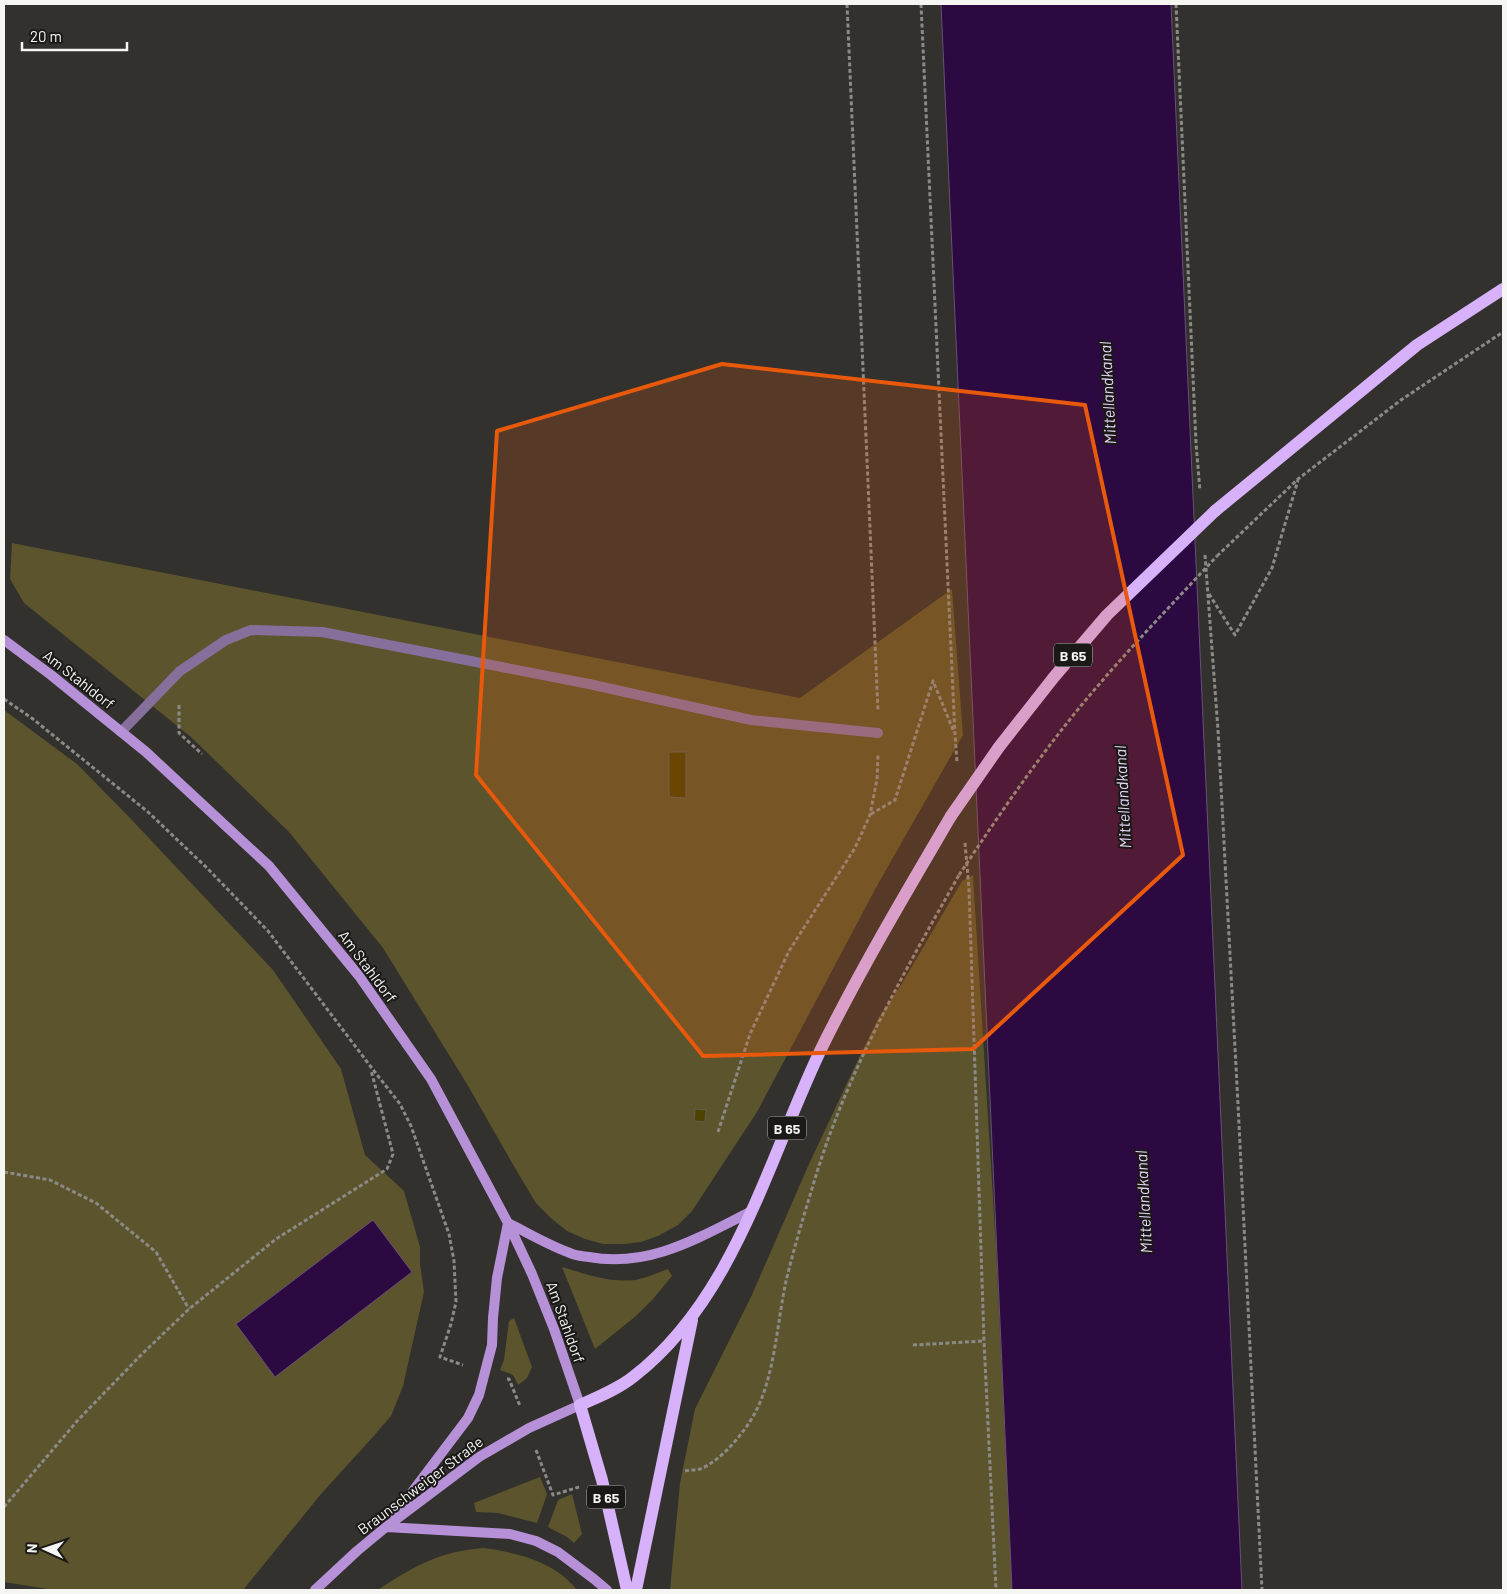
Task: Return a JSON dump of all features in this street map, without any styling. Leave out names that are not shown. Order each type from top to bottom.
[{"type":"main road","name":"B 65","points":[[627,1590],[602,1480],[580,1405],[632,1378],[660,1355],[692,1318],[719,1277],[750,1212],[824,1044],[868,958],[951,816],[999,747],[1054,677],[1107,615],[1214,511],[1417,345],[1503,289]]},
{"type":"main road","name":"Am Stahldorf","points":[[4,640],[51,675],[179,781],[269,866],[360,976],[431,1079],[508,1222],[532,1274],[554,1329],[580,1405]]},
{"type":"main road","points":[[386,1527],[468,1418],[479,1395],[492,1345],[497,1278],[508,1222],[572,1254],[601,1259],[629,1260],[660,1253],[692,1241],[750,1212]]},
{"type":"main road","name":"B 65","points":[[636,1590],[692,1318]]},
{"type":"main road","name":"Braunschweiger Straße","points":[[315,1590],[386,1527],[479,1457],[529,1428],[580,1405]]},
{"type":"main road","points":[[386,1527],[510,1534],[536,1541],[558,1552],[607,1590]]},
{"type":"lane","points":[[121,732],[180,671],[226,640],[251,630],[322,632],[589,684],[750,720],[878,733]]},
{"type":"path","points":[[718,1132],[750,1034],[789,951],[856,848],[870,815],[877,778],[878,733],[847,4]]},
{"type":"path","points":[[1176,4],[1196,443]]},
{"type":"path","points":[[662,1470],[683,1471],[699,1469],[711,1463],[742,1433],[754,1414],[768,1378],[787,1280],[814,1181],[832,1127],[860,1063],[898,984],[959,875],[1060,732],[1126,653],[1217,556],[1298,479],[1401,400],[1503,332]]},
{"type":"path","points":[[1262,1590],[1238,1094],[1208,593],[1236,635],[1272,568],[1298,479]]},
{"type":"path","points":[[180,671],[179,733],[202,754]]},
{"type":"path","points":[[870,815],[895,800],[933,681],[955,735]]},
{"type":"path","points":[[4,698],[33,719],[148,812],[214,875],[268,931],[400,1104],[411,1126],[449,1234],[454,1261],[456,1302],[440,1356]]},
{"type":"path","points":[[4,1506],[78,1420],[142,1354],[190,1309],[276,1239],[387,1169],[393,1154],[370,1067]]},
{"type":"path","points":[[4,1172],[50,1180],[96,1203],[156,1252],[190,1309]]},
{"type":"path","points":[[913,1346],[984,1341]]},
{"type":"path","points":[[553,1495],[602,1480]]},
{"type":"highlighted area","points":[[722,364],[1085,405],[1183,855],[973,1049],[703,1056],[476,775],[497,431]]},
{"type":"shaded area","points":[[12,543],[800,698],[952,589],[963,735],[878,884],[757,1112],[692,1211],[678,1225],[658,1236],[641,1242],[603,1244],[567,1231],[536,1203],[467,1084],[383,948],[289,832],[191,737],[24,603],[10,579]]},
{"type":"shaded area","points":[[4,710],[77,764],[273,970],[341,1069],[365,1155],[404,1191],[420,1247],[420,1264],[424,1292],[403,1386],[391,1416],[321,1494],[243,1590],[54,1590],[4,1582]]},
{"type":"shaded area","points":[[973,875],[996,1247],[1012,1590],[670,1590],[680,1483],[695,1409],[751,1297],[809,1164],[879,1017],[901,985],[962,881]]},
{"type":"shaded area","points":[[562,1267],[598,1277],[626,1281],[647,1277],[668,1269],[672,1276],[636,1316],[595,1349]]},
{"type":"shaded area","points":[[514,1318],[532,1367],[527,1378],[518,1385],[513,1375],[500,1370],[504,1360],[509,1321]]},
{"type":"shaded area","points":[[540,1477],[547,1494],[537,1523],[498,1513],[476,1512],[474,1503]]},
{"type":"shaded area","points":[[572,1494],[582,1534],[574,1543],[548,1527],[558,1500]]},
{"type":"shaded area","points":[[484,1548],[535,1560],[558,1572],[577,1590],[378,1590],[428,1561],[454,1552]]},
{"type":"water","name":"Mittellandkanal","points":[[941,4],[1171,4],[1242,1590],[1012,1590]]},
{"type":"water","points":[[373,1220],[412,1272],[275,1377],[236,1324]]},
{"type":"building","points":[[669,752],[686,752],[686,798],[669,797]]},
{"type":"building","points":[[695,1109],[706,1110],[705,1122],[694,1121]]}]
